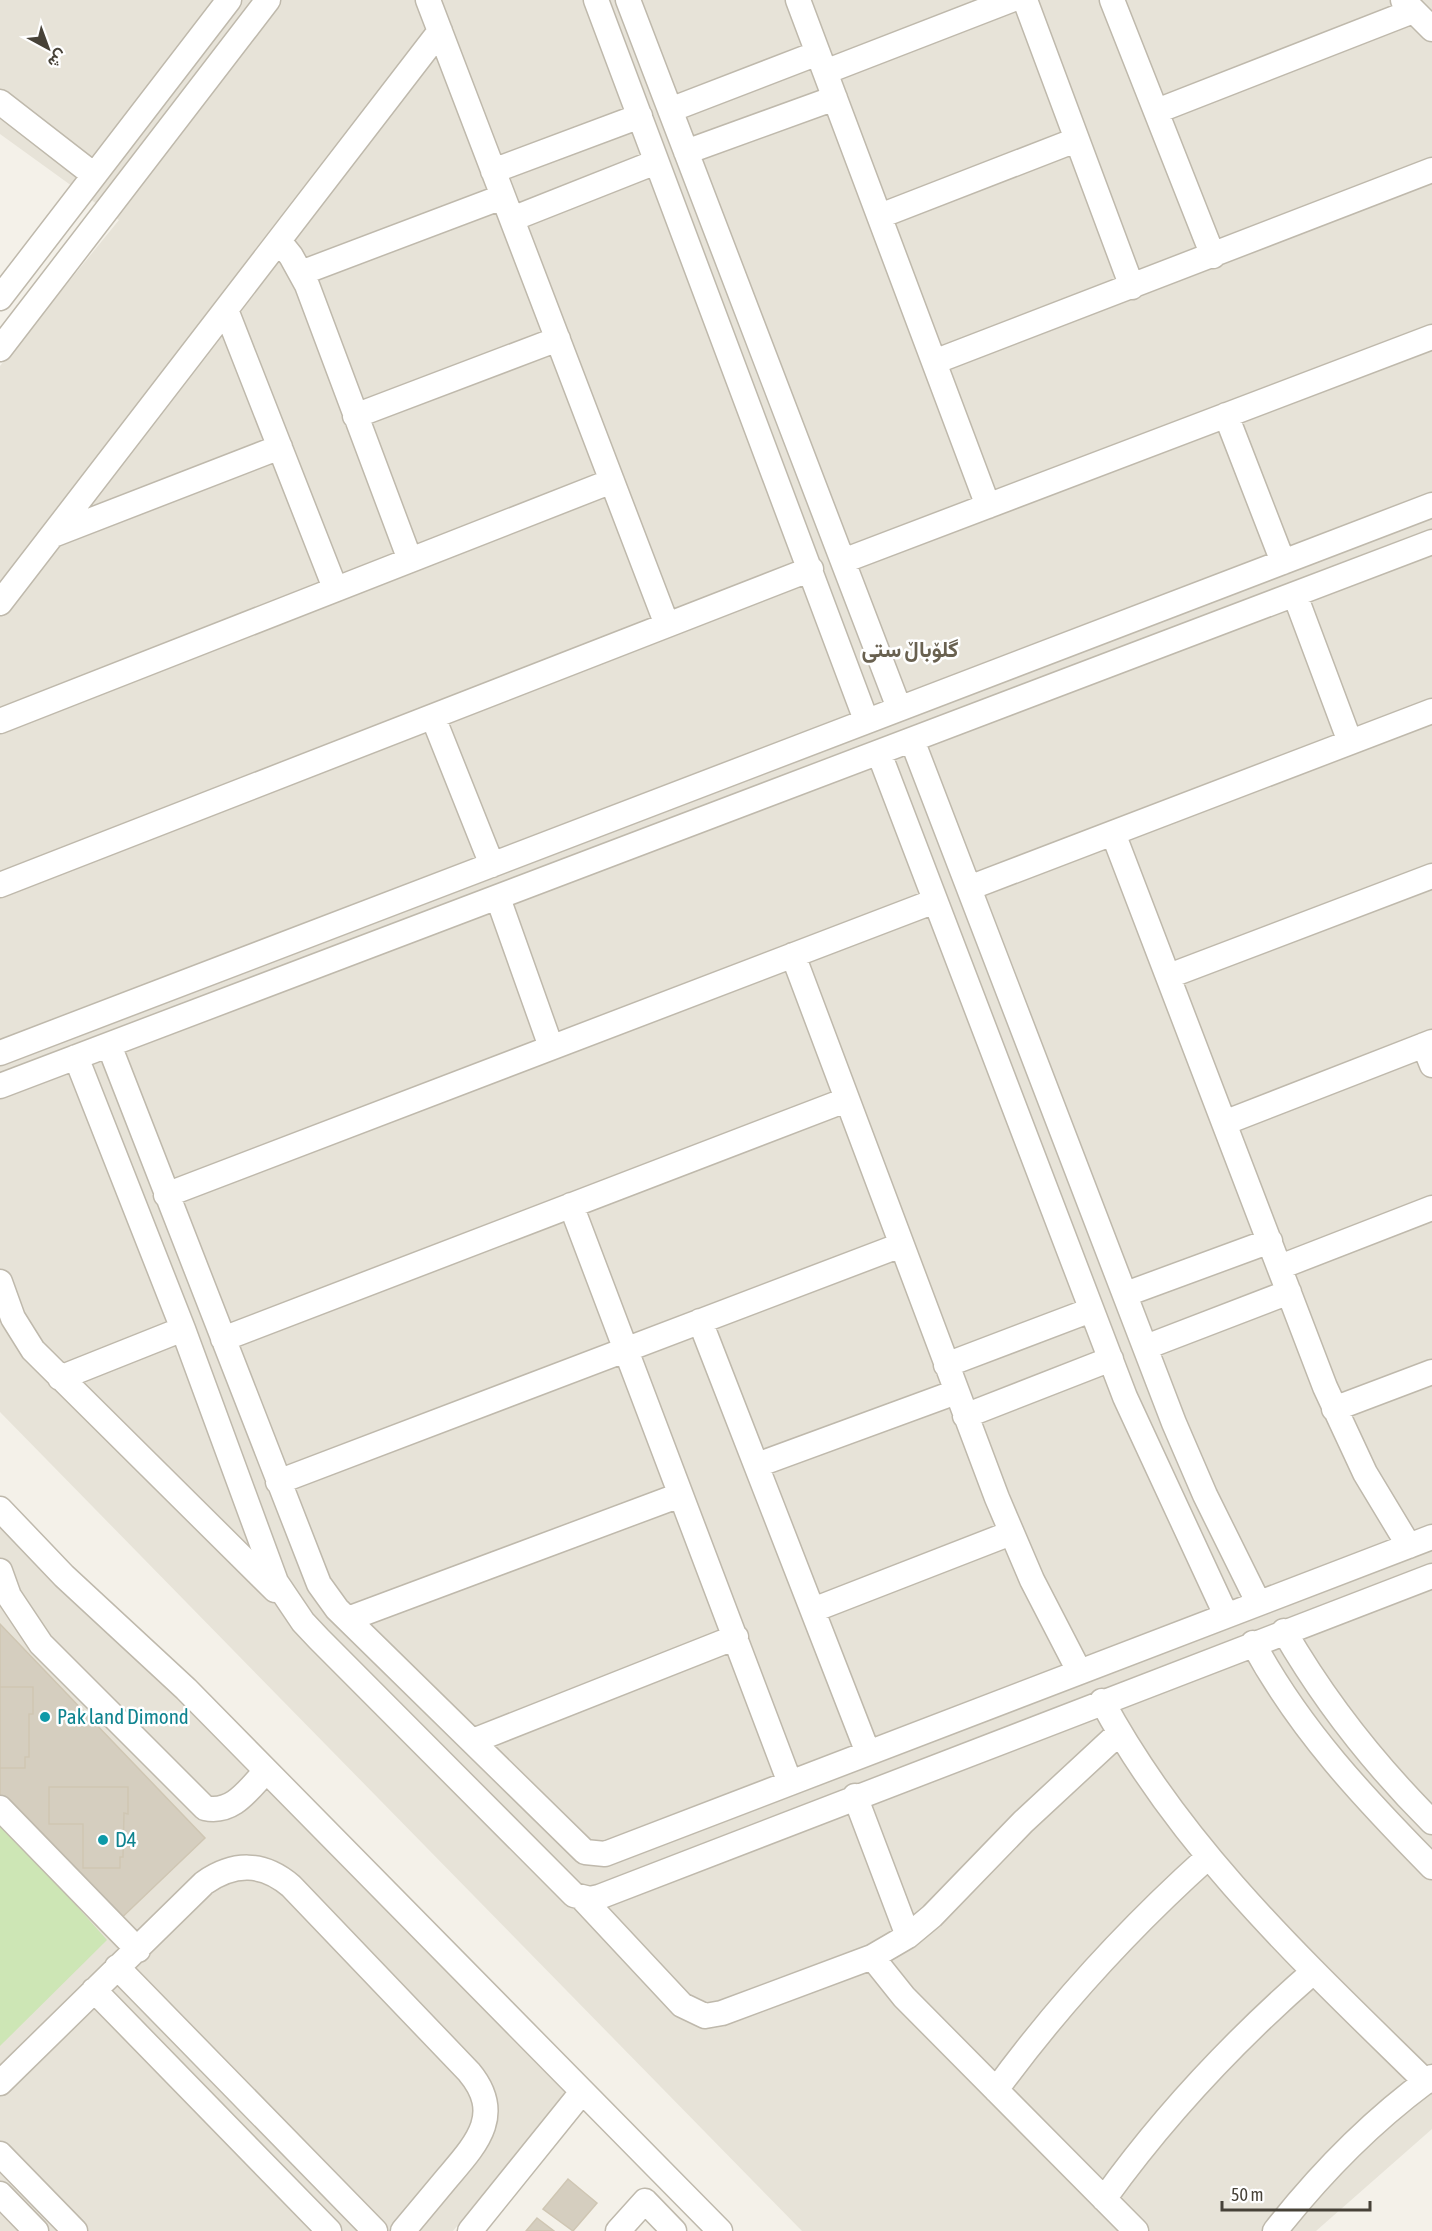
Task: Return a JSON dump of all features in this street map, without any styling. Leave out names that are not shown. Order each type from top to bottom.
[{"type":"street","points":[[0,298],[229,0]]},
{"type":"street","points":[[0,349],[268,0]]},
{"type":"street","points":[[428,0],[667,626]]},
{"type":"street","points":[[596,0],[866,720]]},
{"type":"street","points":[[628,0],[899,708]]},
{"type":"street","points":[[798,0],[988,506]]},
{"type":"street","points":[[670,110],[1011,0]]},
{"type":"street","points":[[1025,0],[1132,287]]},
{"type":"street","points":[[1112,0],[1213,256]]},
{"type":"street","points":[[1157,111],[1408,6],[1432,29]]},
{"type":"street","points":[[0,603],[440,31]]},
{"type":"street","points":[[686,152],[836,98]]},
{"type":"street","points":[[0,102],[94,175]]},
{"type":"street","points":[[493,171],[640,116]]},
{"type":"street","points":[[880,216],[1076,140]]},
{"type":"street","points":[[512,219],[656,162]]},
{"type":"street","points":[[934,362],[1432,170]]},
{"type":"street","points":[[301,273],[502,197]]},
{"type":"street","points":[[279,241],[301,273],[410,560]]},
{"type":"street","points":[[226,310],[336,588]]},
{"type":"street","points":[[843,561],[1432,337]]},
{"type":"street","points":[[355,416],[558,339]]},
{"type":"street","points":[[1226,414],[1283,562]]},
{"type":"street","points":[[52,535],[280,447]]},
{"type":"street","points":[[0,720],[612,482]]},
{"type":"street","points":[[0,1053],[1432,505]]},
{"type":"street","points":[[0,1086],[1432,542]]},
{"type":"street","points":[[0,885],[811,569]]},
{"type":"street","points":[[1295,595],[1350,742]]},
{"type":"street","points":[[969,888],[1432,711]]},
{"type":"street","points":[[433,717],[492,865]]},
{"type":"street","points":[[912,740],[1189,1459],[1258,1602]]},
{"type":"street","points":[[879,753],[1091,1310],[1158,1472],[1226,1615]]},
{"type":"street","points":[[1113,833],[1334,1409],[1365,1473],[1408,1546]]},
{"type":"street","points":[[1169,976],[1432,876]]},
{"type":"street","points":[[498,898],[551,1047]]},
{"type":"street","points":[[166,1195],[935,901]]},
{"type":"street","points":[[793,955],[964,1416],[1011,1533],[1079,1671]]},
{"type":"street","points":[[108,1045],[312,1570],[328,1597],[579,1848],[591,1854],[605,1854],[1432,1537]]},
{"type":"street","points":[[1224,1123],[1429,1051]]},
{"type":"street","points":[[76,1057],[183,1329],[267,1560],[288,1603]]},
{"type":"street","points":[[223,1340],[846,1100]]},
{"type":"street","points":[[571,1206],[790,1783]]},
{"type":"street","points":[[1280,1267],[1432,1208]]},
{"type":"street","points":[[1126,1294],[1270,1241]]},
{"type":"street","points":[[278,1482],[901,1245]]},
{"type":"street","points":[[0,1282],[22,1335],[60,1378],[288,1603],[303,1622],[566,1890],[582,1898],[682,2005],[705,2016],[722,2013],[872,1957],[908,1936],[932,1916],[1023,1822],[1119,1733]]},
{"type":"street","points":[[1146,1347],[1289,1292]]},
{"type":"street","points":[[945,1365],[1091,1310]]},
{"type":"street","points":[[700,1321],[868,1753]]},
{"type":"street","points":[[60,1378],[183,1329]]},
{"type":"street","points":[[964,1416],[1111,1359]]},
{"type":"street","points":[[1334,1409],[1432,1372]]},
{"type":"street","points":[[757,1465],[956,1392]]},
{"type":"street","points":[[348,1619],[680,1495]]},
{"type":"street","points":[[0,1509],[64,1576],[186,1689],[720,2231]]},
{"type":"street","points":[[813,1610],[1011,1533]]},
{"type":"street","points":[[0,1571],[9,1596],[41,1644],[205,1808],[217,1811],[234,1805],[266,1771]]},
{"type":"street","points":[[582,1898],[599,1898],[855,1796],[1432,1575]]},
{"type":"street","points":[[1284,1631],[1310,1676],[1354,1736],[1432,1822]]},
{"type":"street","points":[[473,1741],[736,1637]]},
{"type":"street","points":[[1253,1643],[1276,1684],[1322,1747],[1378,1812],[1432,1867]]},
{"type":"street","points":[[1102,1701],[1119,1733],[1158,1793],[1208,1857],[1313,1972],[1429,2079],[1348,2151],[1275,2231]]},
{"type":"street","points":[[855,1796],[908,1936]]},
{"type":"street","points":[[0,1808],[138,1950]]},
{"type":"street","points":[[996,2090],[1032,2041],[1094,1968],[1208,1857]]},
{"type":"street","points":[[0,2083],[204,1883],[232,1868],[264,1869],[291,1886],[469,2072],[484,2096],[486,2109],[480,2137],[403,2231]]},
{"type":"street","points":[[872,1957],[904,1997],[1136,2231]]},
{"type":"street","points":[[117,1967],[375,2231]]},
{"type":"street","points":[[1104,2199],[1152,2134],[1200,2079],[1274,2006],[1313,1972]]},
{"type":"street","points":[[94,1990],[329,2231]]},
{"type":"street","points":[[470,2231],[582,2092]]},
{"type":"street","points":[[0,2154],[75,2231]]},
{"type":"street","points":[[0,2193],[36,2231]]},
{"type":"street","points":[[618,2231],[645,2201],[675,2231]]},
{"type":"shaded area","points":[[0,0],[1432,0],[1432,2129],[1316,2231],[802,2231],[0,1412],[0,366],[119,220],[0,134]]},
{"type":"shaded area","points":[[0,1522],[575,2084],[453,2231],[0,2231]]},
{"type":"green space","points":[[0,1820],[107,1940],[0,2046]]},
{"type":"building","name":"Pak land Dimond","points":[[0,1624],[205,1838],[112,1927],[0,1809]]},
{"type":"building","points":[[0,1687],[33,1687],[33,1714],[29,1714],[29,1757],[25,1757],[25,1768],[0,1768]]},
{"type":"building","name":"D4","points":[[49,1787],[128,1787],[128,1814],[124,1813],[123,1857],[120,1857],[120,1868],[83,1868],[83,1824],[49,1824]]},
{"type":"building","points":[[568,2179],[597,2203],[573,2231],[543,2209]]},
{"type":"building","points":[[537,2218],[554,2231],[526,2231]]},
{"type":"place","name":"Pak land Dimond","points":[[45,1717]]},
{"type":"place","name":"D4","points":[[103,1840]]},
{"type":"district","name":"گلۆباڵ ستی","points":[[910,649]]}]
